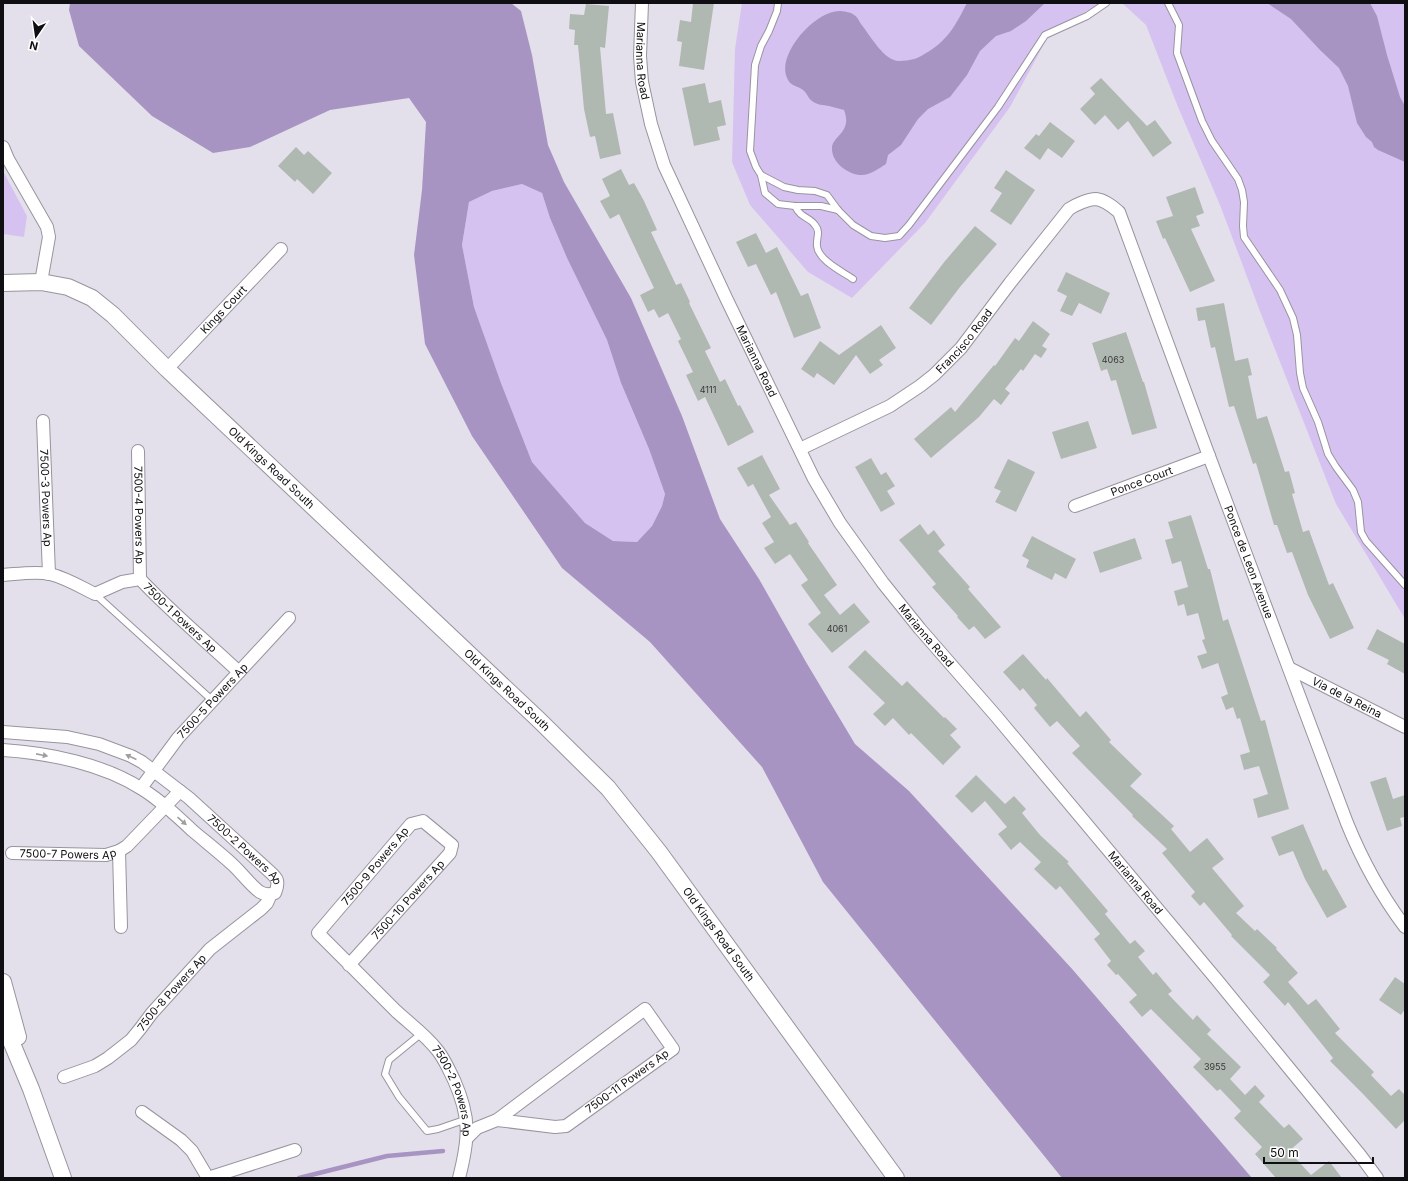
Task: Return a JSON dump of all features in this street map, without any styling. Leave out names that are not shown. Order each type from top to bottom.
[{"type":"street","name":"Marianna Road","points":[[642,3],[640,56],[642,82],[651,124],[664,165],[727,300],[814,479],[840,523],[883,583],[920,629],[1001,722],[1217,980],[1360,1155],[1377,1178]]},
{"type":"street","points":[[3,147],[8,159],[47,227],[49,237],[41,282]]},
{"type":"street","name":"Francisco Road","points":[[800,449],[890,406],[934,375],[961,348],[1069,209],[1076,204],[1097,199]]},
{"type":"street","name":"Ponce de Leon Avenue","points":[[1097,199],[1112,206],[1119,212],[1208,456],[1289,668],[1346,824],[1358,852],[1405,927]]},
{"type":"street","name":"Kings Court","points":[[167,369],[280,249]]},
{"type":"street","name":"Old Kings Road South","points":[[3,283],[41,282],[68,287],[92,298],[113,315],[167,369],[539,720],[608,788],[659,852],[896,1178]]},
{"type":"street","name":"7500-3 Powers Ap","points":[[43,421],[49,574]]},
{"type":"street","name":"7500-4 Powers Ap","points":[[138,452],[140,579]]},
{"type":"street","name":"Ponce Court","points":[[1075,506],[1208,456]]},
{"type":"street","points":[[3,575],[49,574],[95,594]]},
{"type":"street","name":"7500-1 Powers Ap","points":[[95,594],[122,582],[140,579],[164,604],[178,615],[239,672]]},
{"type":"street","name":"7500-5 Powers Ap","points":[[141,788],[178,738],[289,618]]},
{"type":"street","name":"Via de la Reina","points":[[1289,668],[1405,727]]},
{"type":"street","name":"7500-2 Powers Ap","points":[[3,732],[66,737],[99,744],[131,756],[142,762],[180,791],[277,878],[275,893],[271,894],[260,892],[232,864],[165,806],[141,788],[91,765],[23,752],[3,750]]},
{"type":"street","points":[[119,851],[127,846],[180,791]]},
{"type":"street","name":"7500-9 Powers Ap","points":[[318,933],[411,824],[423,821],[440,834]]},
{"type":"street","name":"7500-10 Powers Ap","points":[[349,965],[450,854],[452,845],[440,834]]},
{"type":"street","name":"7500-7 Powers Ap","points":[[12,853],[106,855],[119,851],[121,928]]},
{"type":"street","name":"7500-8 Powers Ap","points":[[64,1077],[95,1066],[131,1040],[152,1013],[210,949],[267,903],[271,894]]},
{"type":"street","name":"7500-2 Powers Ap","points":[[318,933],[404,1018],[422,1033],[447,1064],[462,1097],[467,1119],[466,1150],[459,1178]]},
{"type":"street","points":[[3,982],[31,1089]]},
{"type":"street","name":"7500-11 Powers Ap","points":[[467,1138],[478,1128],[497,1120],[645,1009],[673,1049],[566,1126],[555,1128],[497,1120]]},
{"type":"street","points":[[3,1022],[31,1089],[63,1178]]},
{"type":"street","points":[[142,1112],[181,1140],[195,1155],[208,1178],[295,1150]]},
{"type":"lane","points":[[778,3],[778,11],[754,64],[750,151],[756,167],[761,175],[765,194],[778,204],[795,206],[821,206],[838,210]]},
{"type":"lane","points":[[761,175],[784,187],[815,191],[827,195],[838,210],[853,225],[871,236],[885,238],[899,236],[909,225],[998,107],[1045,35],[1087,16],[1106,3]]},
{"type":"lane","points":[[1168,3],[1179,25],[1177,53],[1202,121],[1212,141],[1238,179],[1242,190],[1244,202],[1242,226],[1244,237],[1280,290],[1293,318],[1297,335],[1303,388],[1318,422],[1328,454],[1352,490],[1358,502],[1360,532],[1366,541],[1405,585]]},
{"type":"lane","points":[[795,206],[798,214],[815,224],[819,232],[817,247],[825,260],[853,278]]},
{"type":"lane","points":[[95,594],[213,701]]},
{"type":"lane","points":[[422,1033],[389,1060],[385,1074],[399,1097],[427,1130],[438,1129],[467,1119]]},
{"type":"shaded area","points":[[70,3],[511,3],[521,11],[532,55],[548,145],[564,182],[631,298],[682,416],[720,519],[759,579],[855,744],[909,791],[1073,970],[1252,1178],[1062,1178],[823,882],[762,767],[650,642],[562,568],[472,436],[425,344],[414,255],[422,190],[426,122],[409,98],[330,110],[250,147],[213,153],[152,116],[79,46],[69,10]],"holes":[[[522,184],[542,193],[550,218],[567,258],[607,340],[621,383],[649,449],[665,494],[662,506],[652,526],[637,542],[613,541],[585,523],[532,462],[501,383],[474,307],[462,245],[469,202],[492,191]]]},
{"type":"shaded area","points":[[742,3],[1101,3],[1051,31],[1010,107],[925,223],[852,298],[808,272],[750,205],[732,162],[735,49]]},
{"type":"shaded area","points":[[967,3],[1045,3],[1026,21],[1011,31],[996,36],[980,51],[967,75],[950,97],[928,109],[918,119],[901,145],[888,155],[886,164],[873,172],[863,175],[855,174],[846,170],[835,159],[832,149],[835,141],[846,124],[844,110],[831,106],[820,105],[814,102],[803,90],[791,84],[788,80],[785,70],[787,59],[799,36],[819,18],[829,13],[839,11],[847,12],[856,16],[878,47],[888,57],[899,61],[911,60],[921,56],[935,47],[947,36]]},
{"type":"shaded area","points":[[1122,3],[1405,3],[1405,619],[1336,504],[1261,314],[1220,205],[1178,107],[1146,25]]},
{"type":"shaded area","points":[[1267,3],[1370,3],[1377,16],[1400,97],[1405,106],[1405,162],[1374,147],[1372,142],[1366,137],[1357,123],[1348,86],[1339,68],[1291,19]]},
{"type":"shaded area","points":[[3,171],[27,216],[24,237],[3,234]]},
{"type":"shaded area","points":[[522,184],[542,193],[550,218],[567,258],[607,340],[621,383],[649,449],[665,494],[662,506],[652,526],[637,542],[613,541],[585,523],[532,462],[501,383],[474,307],[462,245],[469,202],[492,191]]},
{"type":"building","points":[[693,3],[714,3],[704,70],[679,66],[682,42],[677,41],[680,20],[691,22]]},
{"type":"building","points":[[586,4],[609,6],[605,48],[600,47],[606,114],[613,113],[621,154],[600,159],[595,136],[590,137],[584,109],[578,45],[574,45],[575,30],[569,29],[570,14],[584,15]]},
{"type":"building","points":[[1101,78],[1147,126],[1155,120],[1172,143],[1153,157],[1128,121],[1118,130],[1105,115],[1095,125],[1080,109],[1095,94],[1090,88]]},
{"type":"building","points":[[705,83],[709,103],[721,100],[726,125],[717,127],[720,140],[694,146],[682,88]]},
{"type":"building","points":[[1050,122],[1075,141],[1062,158],[1048,148],[1040,160],[1024,148],[1036,134],[1039,136]]},
{"type":"building","points":[[296,147],[304,155],[308,151],[332,173],[313,194],[297,179],[295,182],[278,166]]},
{"type":"building","points":[[621,169],[629,185],[634,183],[644,201],[657,230],[651,232],[676,285],[681,283],[690,302],[689,303],[711,348],[705,351],[720,382],[725,379],[738,406],[740,405],[754,432],[728,446],[705,397],[698,401],[686,375],[693,372],[678,341],[681,339],[668,313],[659,318],[654,309],[648,312],[640,295],[654,288],[619,214],[610,219],[600,201],[610,196],[602,179]]},
{"type":"building","points":[[1006,170],[1035,190],[1011,225],[990,211],[1002,193],[994,188]]},
{"type":"building","points":[[1195,187],[1204,213],[1196,216],[1200,226],[1191,229],[1215,281],[1190,292],[1165,238],[1163,239],[1156,221],[1173,216],[1166,197]]},
{"type":"building","points":[[975,226],[997,244],[960,287],[931,325],[909,308],[945,261]]},
{"type":"building","points":[[756,233],[766,253],[777,247],[801,296],[808,293],[821,328],[794,338],[776,292],[771,295],[756,264],[748,267],[736,242]]},
{"type":"building","points":[[1066,272],[1110,293],[1101,314],[1079,303],[1072,316],[1060,311],[1067,296],[1057,291]]},
{"type":"building","points":[[1224,303],[1235,361],[1248,358],[1252,375],[1248,376],[1257,419],[1267,416],[1285,472],[1289,471],[1295,493],[1292,494],[1303,532],[1309,530],[1329,585],[1333,583],[1354,628],[1330,639],[1308,595],[1292,552],[1287,553],[1277,525],[1274,525],[1256,463],[1253,464],[1234,406],[1229,407],[1215,347],[1211,348],[1205,320],[1198,321],[1196,308]]},
{"type":"building","points":[[1033,321],[1050,334],[1042,346],[1047,349],[1041,358],[1035,354],[1023,371],[1021,369],[1005,389],[1010,393],[1001,405],[994,399],[979,417],[931,458],[914,439],[951,407],[955,412],[994,365],[995,366],[1015,338],[1019,341]]},
{"type":"building","points":[[881,325],[896,348],[879,360],[883,365],[870,374],[856,355],[834,385],[817,373],[814,378],[801,369],[820,341],[839,355]]},
{"type":"building","points":[[1126,332],[1144,382],[1157,428],[1132,435],[1116,380],[1111,381],[1107,369],[1101,371],[1092,343]]},
{"type":"building","points":[[1088,421],[1097,448],[1061,459],[1052,432]]},
{"type":"building","points":[[762,455],[780,489],[769,495],[790,525],[796,522],[809,542],[808,543],[837,585],[824,595],[840,615],[854,603],[870,622],[832,653],[808,624],[821,613],[801,585],[808,580],[790,554],[775,564],[764,548],[774,542],[762,523],[771,517],[753,484],[748,487],[737,468]]},
{"type":"building","points":[[871,458],[881,475],[886,472],[895,486],[887,491],[895,504],[881,512],[855,467]]},
{"type":"building","points":[[1008,459],[1035,472],[1016,512],[995,502],[1001,491],[994,488]]},
{"type":"building","points":[[1191,515],[1208,569],[1210,569],[1223,621],[1228,619],[1261,721],[1265,720],[1289,809],[1258,818],[1253,799],[1268,794],[1259,766],[1244,770],[1240,755],[1250,752],[1240,718],[1237,719],[1233,707],[1226,710],[1221,697],[1228,694],[1218,663],[1202,669],[1197,656],[1207,653],[1202,640],[1205,639],[1198,613],[1187,616],[1184,604],[1178,606],[1174,591],[1188,587],[1181,561],[1172,564],[1165,540],[1173,538],[1168,522]]},
{"type":"building","points":[[920,524],[928,535],[934,530],[945,545],[938,551],[970,587],[968,589],[1001,627],[985,639],[974,626],[969,630],[957,617],[958,616],[932,587],[936,584],[899,540]]},
{"type":"building","points":[[1032,536],[1076,559],[1066,579],[1055,573],[1052,580],[1026,567],[1029,560],[1022,556]]},
{"type":"building","points":[[1135,538],[1142,559],[1100,573],[1093,552]]},
{"type":"building","points":[[1377,629],[1405,644],[1405,674],[1387,664],[1389,660],[1367,649]]},
{"type":"building","points":[[865,650],[902,686],[907,681],[957,729],[950,735],[961,747],[943,765],[911,733],[909,735],[893,718],[885,726],[873,714],[885,703],[848,667]]},
{"type":"building","points":[[1023,654],[1046,680],[1047,678],[1080,717],[1086,711],[1111,740],[1109,742],[1142,774],[1130,786],[1174,826],[1171,829],[1190,852],[1207,838],[1224,859],[1212,868],[1244,906],[1236,913],[1255,931],[1257,929],[1277,948],[1276,949],[1298,973],[1288,982],[1308,1005],[1316,999],[1340,1029],[1335,1033],[1374,1072],[1371,1075],[1391,1096],[1399,1089],[1405,1095],[1405,1120],[1396,1129],[1330,1061],[1333,1058],[1288,1002],[1285,1006],[1263,982],[1270,975],[1231,936],[1232,935],[1204,902],[1200,906],[1191,896],[1195,892],[1162,853],[1167,849],[1132,816],[1133,815],[1072,753],[1080,746],[1057,721],[1050,727],[1034,708],[1037,705],[1023,688],[1020,691],[1003,672]]},
{"type":"building","points":[[976,775],[1005,804],[1014,796],[1026,809],[1022,813],[1040,835],[1069,862],[1067,863],[1108,911],[1105,914],[1130,944],[1135,940],[1145,951],[1138,957],[1153,975],[1156,972],[1172,991],[1168,994],[1193,1020],[1197,1015],[1211,1030],[1207,1034],[1241,1067],[1230,1079],[1245,1095],[1255,1085],[1265,1096],[1259,1102],[1284,1128],[1289,1124],[1303,1139],[1289,1151],[1311,1175],[1329,1161],[1342,1178],[1276,1178],[1255,1154],[1262,1147],[1234,1118],[1241,1111],[1220,1089],[1217,1091],[1193,1067],[1201,1059],[1151,1009],[1142,1017],[1129,1002],[1137,995],[1118,974],[1116,975],[1107,965],[1111,961],[1094,939],[1100,934],[1060,886],[1056,890],[1034,869],[1041,862],[1020,842],[1011,850],[998,834],[1007,827],[985,801],[972,813],[955,796]]},
{"type":"building","points":[[1386,777],[1393,799],[1405,795],[1405,817],[1400,818],[1402,826],[1387,831],[1370,782]]},
{"type":"building","points":[[1303,824],[1323,871],[1326,869],[1347,907],[1327,918],[1305,879],[1293,851],[1279,856],[1271,837]]},
{"type":"building","points":[[1395,977],[1405,984],[1405,1009],[1401,1015],[1379,1000]]},
{"type":"waterway","points":[[299,1178],[387,1156],[443,1151]]}]
